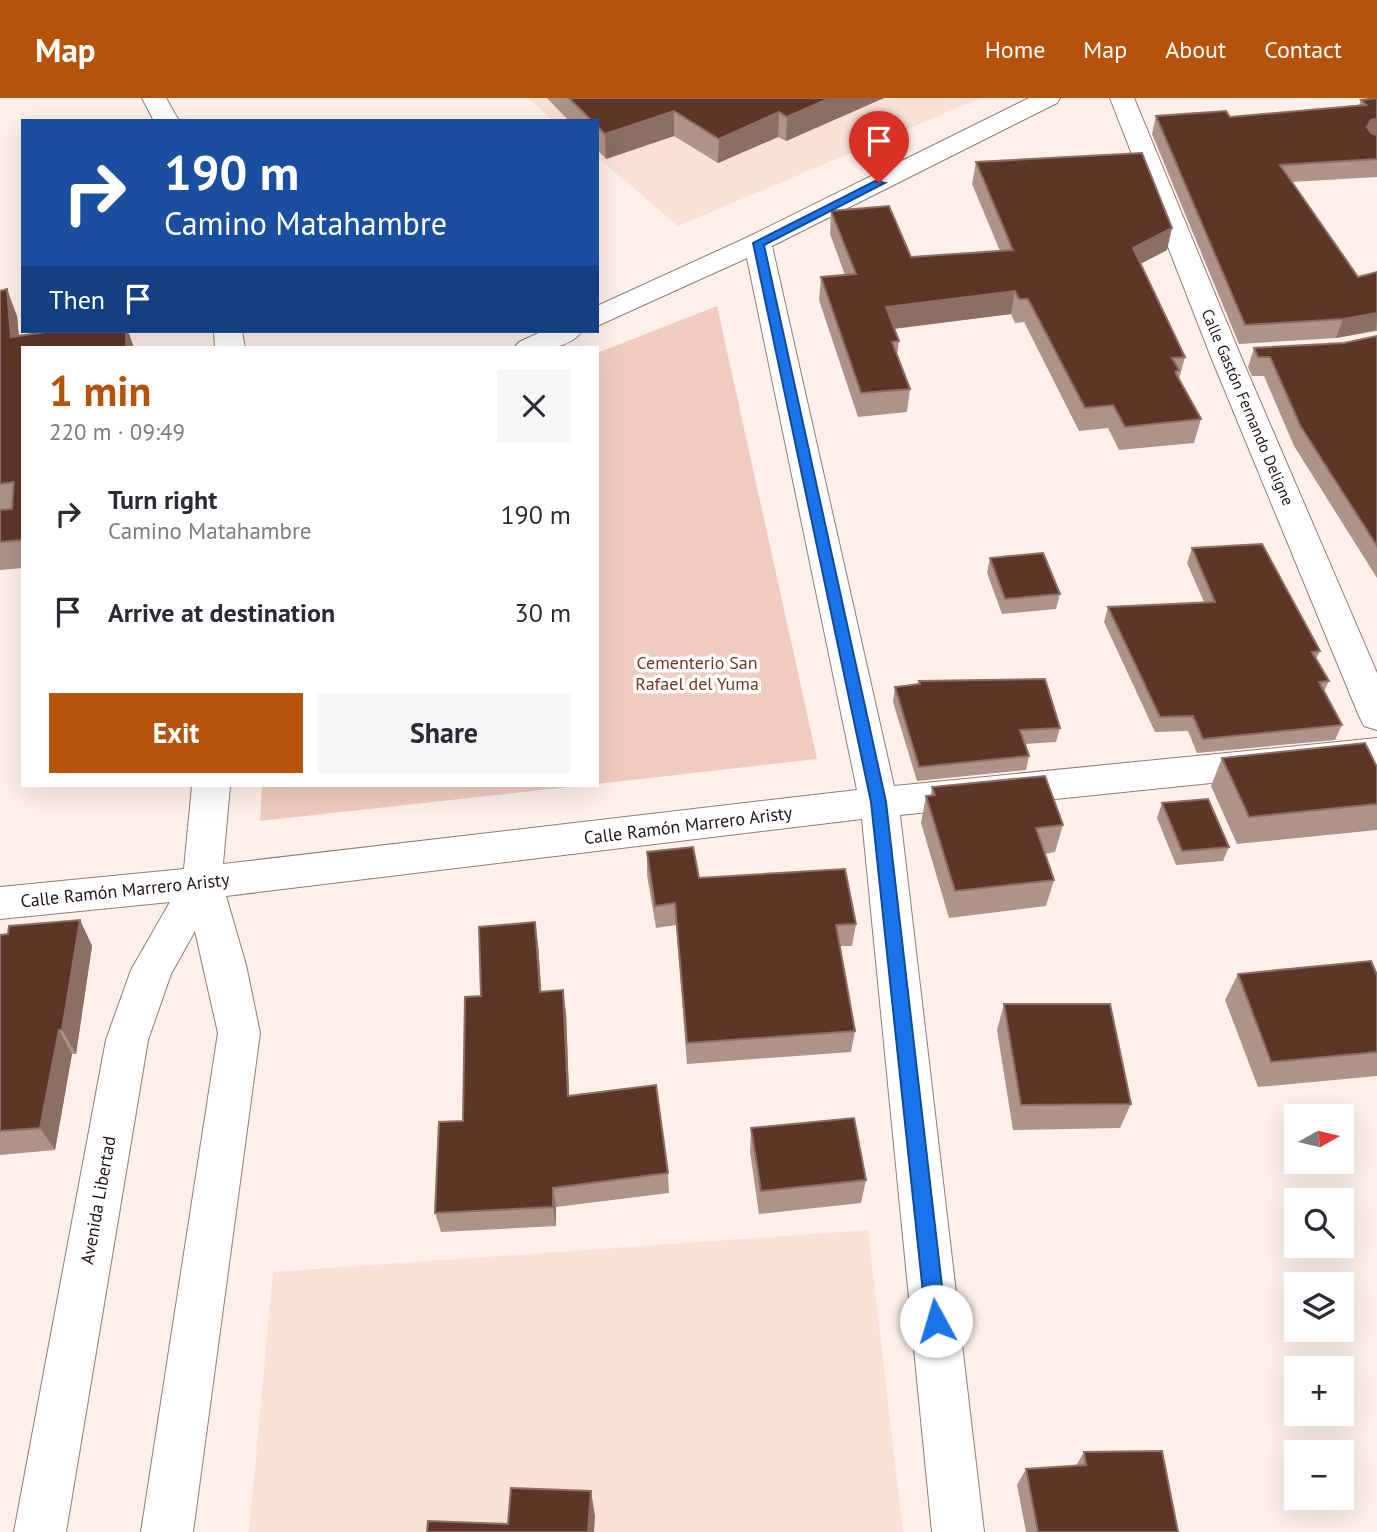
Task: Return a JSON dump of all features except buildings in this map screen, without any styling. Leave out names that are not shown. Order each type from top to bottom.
[{"type":"street","points":[[154,98],[166,119]]},
{"type":"street","points":[[599,316],[758,243],[1048,98]]},
{"type":"street","name":"Calle Gastón Fernando Deligne","points":[[1122,98],[1240,356],[1377,716]]},
{"type":"street","points":[[758,243],[878,802],[958,1532]]},
{"type":"street","points":[[533,346],[562,333]]},
{"type":"street","name":"Calle Ramón Marrero Aristy","points":[[0,903],[202,883],[878,802],[1377,752]]},
{"type":"street","name":"Avenida Libertad","points":[[167,1532],[239,1034],[225,965],[202,883],[211,787]]},
{"type":"street","name":"Avenida Libertad","points":[[40,1532],[127,1040],[152,970],[202,883]]},
{"type":"shaded area","points":[[527,98],[981,98],[678,226],[599,159],[599,119],[552,119]]},
{"type":"shaded area","points":[[868,1230],[903,1532],[249,1532],[273,1272]]},
{"type":"green space","name":"Cementerio San Rafael del Yuma","points":[[717,306],[817,759],[599,784],[599,352]]},
{"type":"green space","points":[[262,787],[570,787],[260,821]]},
{"type":"route","points":[[879,183],[758,243],[878,802],[936,1321]]}]
